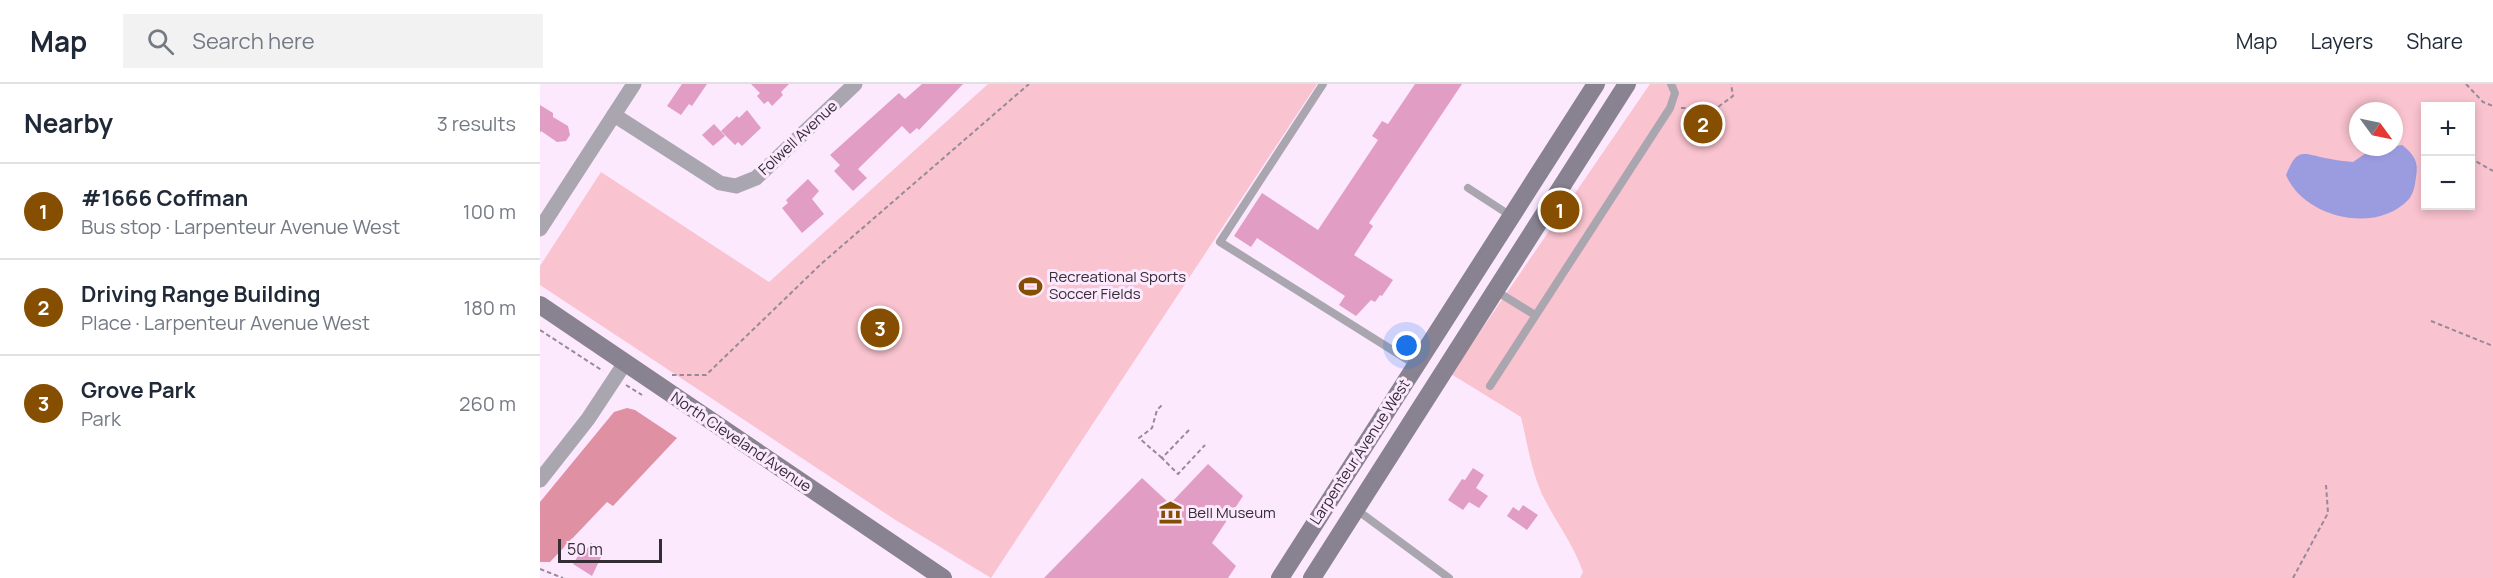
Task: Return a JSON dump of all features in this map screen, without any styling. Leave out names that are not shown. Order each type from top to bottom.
[{"type":"main road","name":"Larpenteur Avenue West","points":[[1280,578],[1596,84]]},
{"type":"main road","name":"Larpenteur Avenue West","points":[[1312,578],[1627,84]]},
{"type":"main road","name":"North Cleveland Avenue","points":[[540,305],[944,578]]},
{"type":"main road","points":[[1342,480],[1366,493]]},
{"type":"street","points":[[540,229],[634,84]]},
{"type":"street","name":"Folwell Avenue","points":[[614,115],[713,180],[736,186],[756,178],[855,84]]},
{"type":"street","points":[[540,480],[588,419],[624,363]]},
{"type":"lane","points":[[1323,84],[1220,242],[1416,365]]},
{"type":"lane","points":[[1490,386],[1670,108],[1675,93],[1671,84]]},
{"type":"lane","points":[[1468,188],[1511,216]]},
{"type":"lane","points":[[1495,290],[1535,315]]},
{"type":"lane","points":[[1356,509],[1449,578]]},
{"type":"path","points":[[672,375],[706,375],[820,264],[1029,84]]},
{"type":"path","points":[[1670,108],[1718,107],[1733,96],[1731,84]]},
{"type":"path","points":[[2466,84],[2484,102],[2493,106]]},
{"type":"path","points":[[2475,161],[2493,171]]},
{"type":"path","points":[[2431,321],[2479,338],[2493,346]]},
{"type":"path","points":[[540,330],[603,371]]},
{"type":"path","points":[[1162,405],[1156,410],[1152,428],[1138,438],[1178,474],[1205,445]]},
{"type":"path","points":[[1162,458],[1189,430]]},
{"type":"path","points":[[2293,578],[2328,513],[2326,485]]},
{"type":"path","points":[[540,568],[563,578]]},
{"type":"shaded area","points":[[988,84],[1317,84],[991,578],[894,519],[540,285],[540,266],[601,172],[769,282]]},
{"type":"shaded area","points":[[1650,84],[2493,84],[2493,578],[1580,578],[1583,572],[1571,544],[1537,482],[1521,417],[1451,374]]},
{"type":"shaded area","points":[[627,408],[635,410],[677,438],[613,506],[607,502],[550,562],[540,562],[540,502],[614,412]]},
{"type":"water","points":[[2403,146],[2410,152],[2416,163],[2417,172],[2409,199],[2395,210],[2378,216],[2360,219],[2342,217],[2308,202],[2295,190],[2286,175],[2293,161],[2300,154],[2353,162],[2362,156],[2403,156]]},
{"type":"building","points":[[682,84],[707,84],[692,106],[689,104],[681,115],[667,106]]},
{"type":"building","points":[[751,84],[789,84],[781,92],[783,95],[772,106],[768,101],[764,104],[757,96],[760,93]]},
{"type":"building","points":[[922,84],[963,84],[919,130],[917,128],[910,134],[902,126],[858,169],[867,178],[853,191],[834,171],[840,165],[830,155],[899,93],[905,99]]},
{"type":"building","points":[[1415,84],[1462,84],[1369,223],[1373,226],[1354,255],[1393,280],[1382,296],[1380,295],[1375,302],[1371,300],[1356,316],[1339,305],[1345,296],[1257,238],[1251,247],[1234,236],[1262,193],[1318,230],[1378,140],[1372,136],[1382,121],[1388,124]]},
{"type":"building","points":[[540,105],[553,113],[553,117],[568,126],[570,135],[566,141],[557,142],[541,131],[540,133]]},
{"type":"building","points":[[747,110],[761,128],[742,146],[738,142],[735,145],[721,131]]},
{"type":"building","points":[[1691,112],[1716,114],[1715,136],[1690,135]]},
{"type":"building","points":[[714,124],[725,136],[713,146],[702,135]]},
{"type":"building","points":[[808,179],[819,191],[812,199],[824,214],[802,233],[782,208],[788,203],[786,200]]},
{"type":"building","name":"Bell Museum","points":[[1208,464],[1243,496],[1212,543],[1236,566],[1228,578],[1044,578],[1142,478],[1170,504]]},
{"type":"building","points":[[1473,468],[1484,475],[1476,488],[1488,496],[1479,508],[1469,502],[1463,510],[1448,500],[1462,479],[1465,480]]},
{"type":"building","points":[[1523,505],[1538,515],[1527,530],[1507,516],[1513,507],[1519,511]]},
{"type":"building","points":[[591,543],[604,551],[592,576],[573,564],[581,551],[584,553]]},
{"type":"place","name":"Driving Range Building","points":[[1703,124]]},
{"type":"place","name":"#1666 Coffman","points":[[1560,210]]},
{"type":"place","name":"Recreational Sports Soccer Fields","points":[[1031,286]]},
{"type":"place","name":"Grove Park","points":[[880,328]]},
{"type":"place","name":"Bell Museum","points":[[1170,513]]}]
